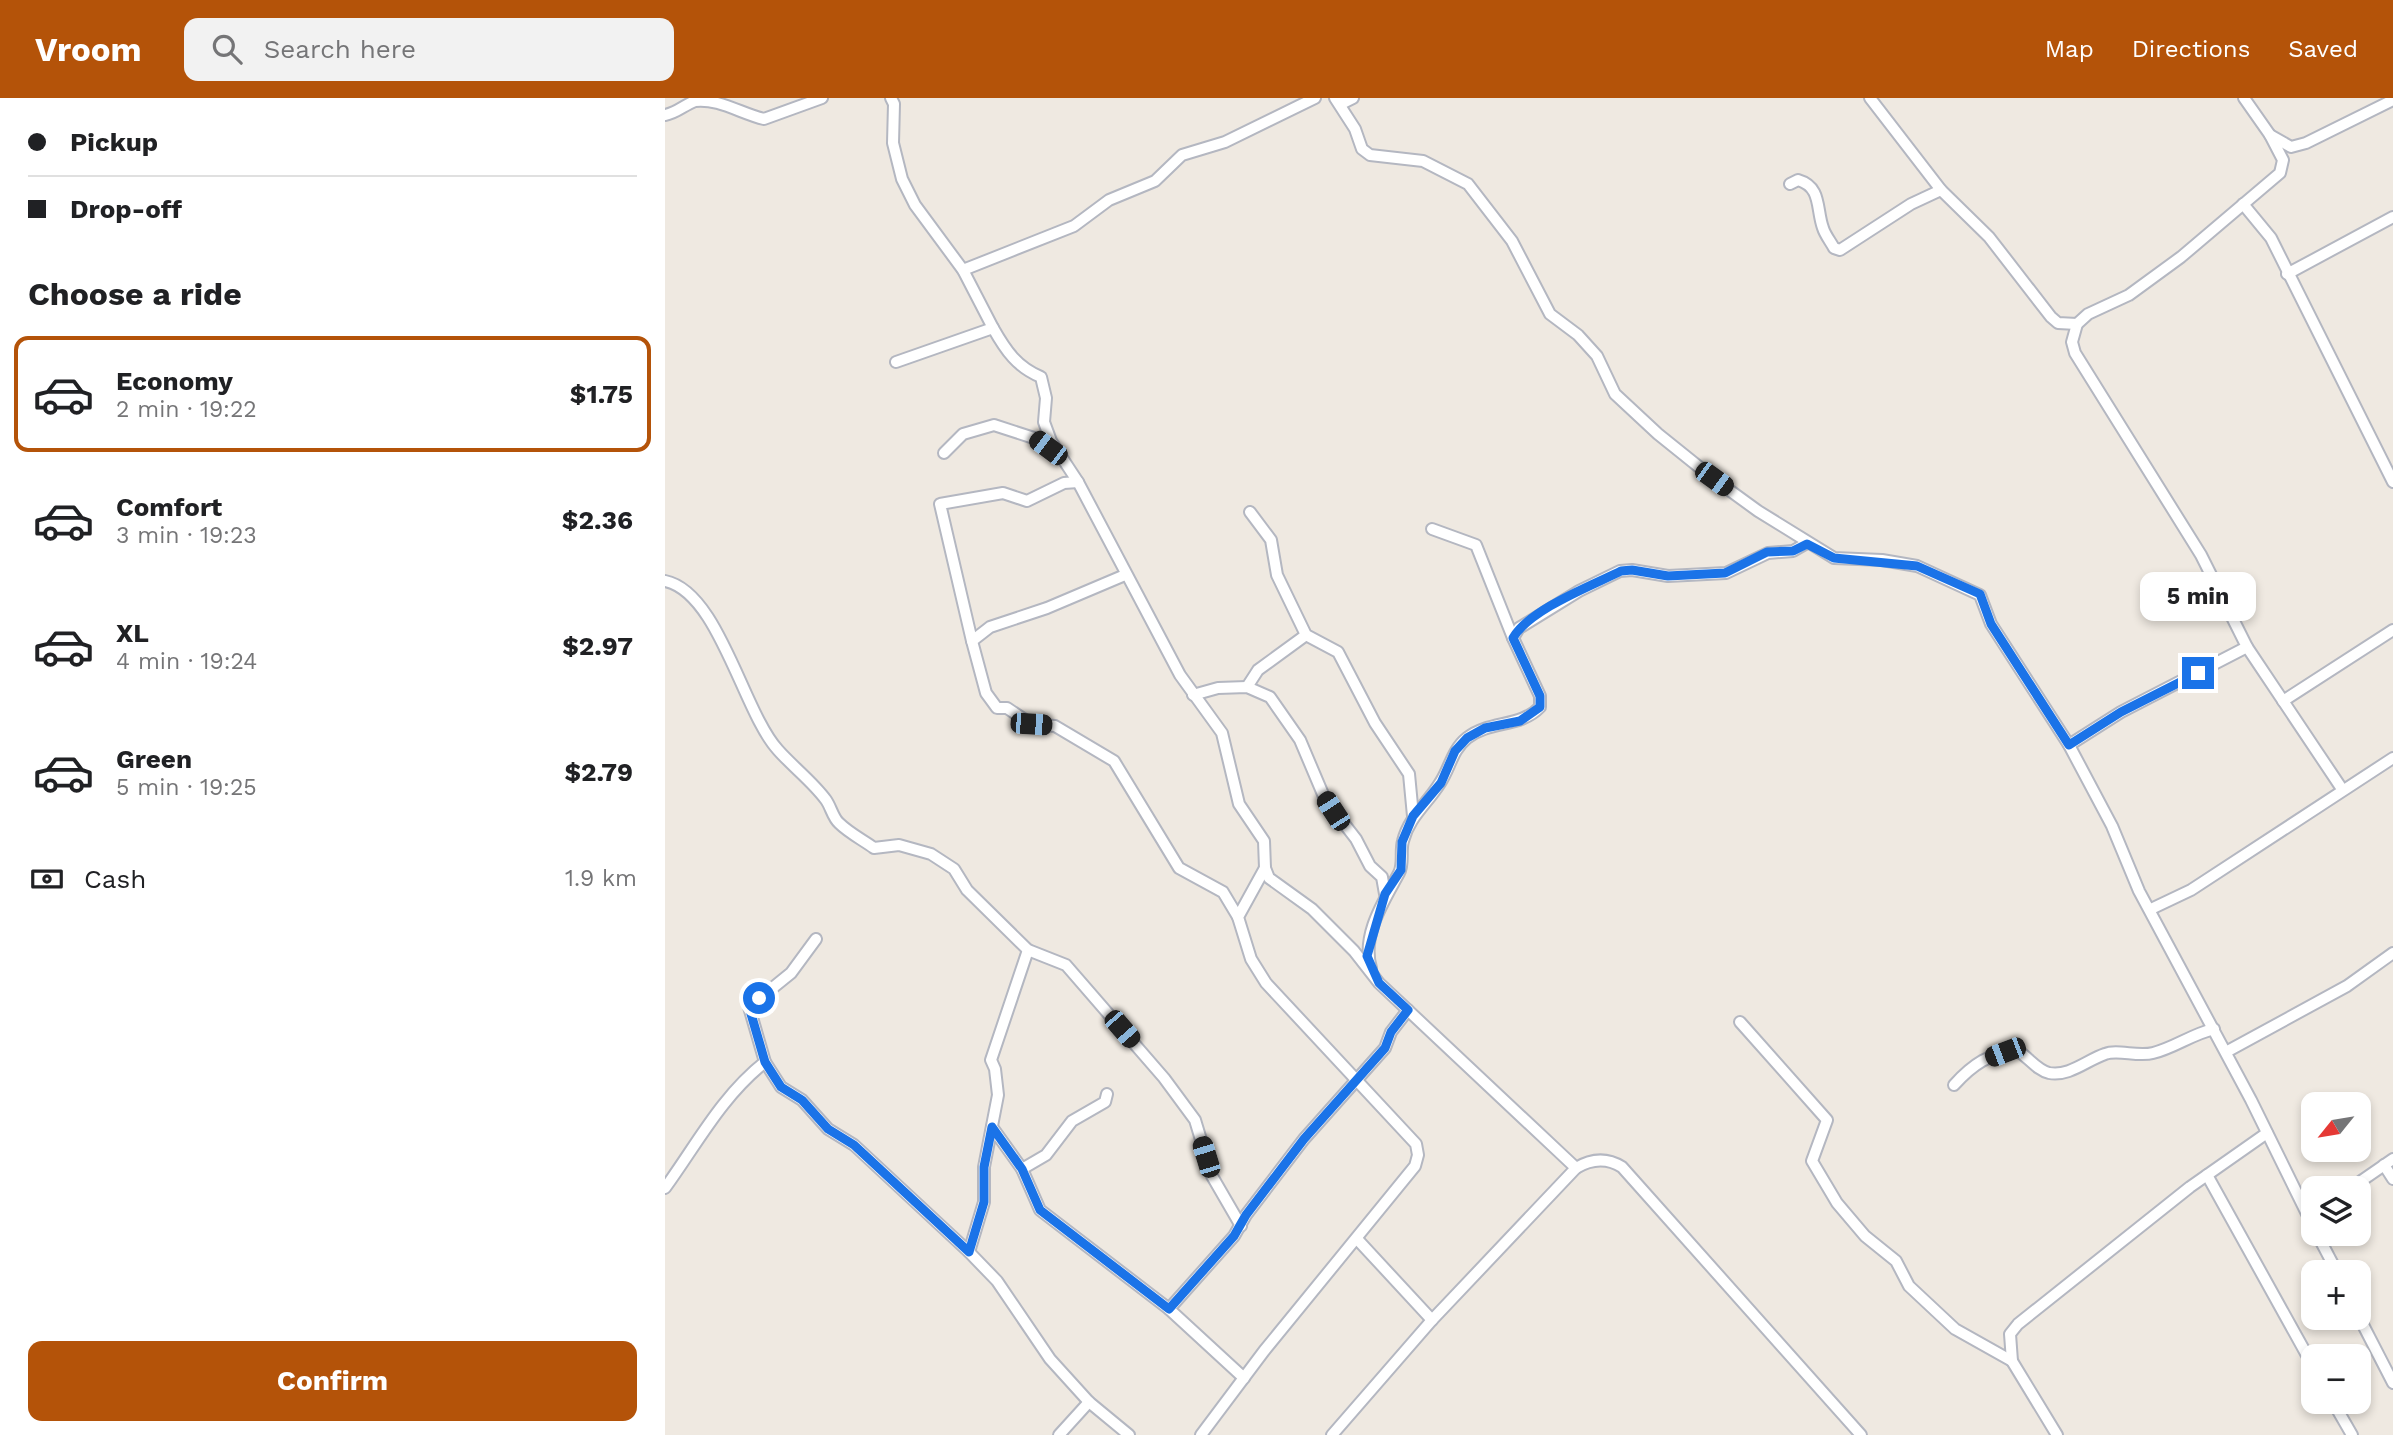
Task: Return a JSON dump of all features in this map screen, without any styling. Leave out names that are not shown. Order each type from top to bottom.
[{"type":"street","points":[[665,115],[679,112],[695,102],[718,101],[764,118],[823,98]]},
{"type":"street","points":[[891,98],[894,104],[893,143],[902,179],[915,205],[963,270],[1005,351],[1023,369],[1041,377],[1046,398],[1044,422],[1060,457],[1078,482],[1125,575],[1193,695],[1209,712],[1222,733],[1239,804],[1264,841],[1265,868],[1276,886],[1312,909],[1408,1010],[1576,1168]]},
{"type":"street","points":[[1287,98],[1295,107]]},
{"type":"street","points":[[963,270],[1074,226],[1109,200],[1155,181],[1182,155],[1225,142],[1315,98]]},
{"type":"street","points":[[1336,98],[1345,102],[1353,98]]},
{"type":"street","points":[[1336,98],[1355,129],[1362,149],[1370,155],[1423,161],[1468,184],[1512,241],[1550,314],[1578,335],[1597,356],[1615,394],[1658,434],[1714,479],[1758,511],[1794,531],[1807,544],[1834,558],[1917,566],[1980,594],[1991,624],[2069,745],[2112,826],[2139,891],[2151,909],[2301,1198]]},
{"type":"street","points":[[1870,98],[1941,190],[1989,237],[2051,317],[2058,324],[2077,324]]},
{"type":"street","points":[[2244,98],[2270,135],[2283,160],[2280,173],[2181,257],[2129,295],[2088,314],[2077,324],[2072,342],[2075,354],[2201,555],[2247,647],[2342,789]]},
{"type":"street","points":[[2270,135],[2291,147],[2306,143],[2393,100]]},
{"type":"street","points":[[1790,184],[1798,180],[1813,189],[1819,201],[1823,229],[1834,248],[1840,250],[1911,204],[1941,190]]},
{"type":"street","points":[[2243,204],[2271,238],[2393,482]]},
{"type":"street","points":[[2287,274],[2393,217]]},
{"type":"street","points":[[896,362],[993,328]]},
{"type":"street","points":[[944,453],[963,434],[994,425],[1037,439],[1060,457]]},
{"type":"street","points":[[1078,482],[1064,483],[1027,501],[1003,493],[940,504],[986,693],[997,708],[1007,708],[1031,724],[1055,726],[1114,761],[1179,868],[1223,892],[1238,917],[1251,959],[1266,983],[1416,1144],[1418,1155],[1415,1166],[1201,1435]]},
{"type":"street","points":[[1249,512],[1271,540],[1277,575],[1306,635],[1338,652],[1375,723],[1409,774],[1413,816]]},
{"type":"street","points":[[1372,973],[1367,956],[1385,894],[1401,870],[1402,842],[1413,816],[1441,783],[1455,751],[1467,738],[1485,728],[1520,721],[1540,707],[1540,696],[1513,638],[1476,545],[1432,529]]},
{"type":"street","points":[[1513,638],[1519,628],[1537,616],[1621,571],[1632,570],[1668,576],[1725,573],[1767,552],[1793,551],[1807,544]]},
{"type":"street","points":[[972,641],[991,627],[1047,608],[1125,575]]},
{"type":"street","points":[[665,581],[682,589],[706,616],[722,642],[765,731],[778,751],[826,800],[837,822],[874,848],[899,845],[931,854],[954,869],[967,890],[1028,950],[1066,965],[1164,1078],[1195,1119],[1212,1176],[1241,1226]]},
{"type":"street","points":[[2283,701],[2393,630]]},
{"type":"street","points":[[1247,687],[1258,670],[1306,635]]},
{"type":"street","points":[[2069,745],[2121,712],[2247,647]]},
{"type":"street","points":[[1193,695],[1218,688],[1247,687],[1270,697],[1300,740],[1325,799],[1356,839],[1370,866],[1382,877],[1385,894]]},
{"type":"street","points":[[2151,909],[2191,890],[2393,758]]},
{"type":"street","points":[[1238,917],[1265,868]]},
{"type":"street","points":[[816,939],[791,973],[749,1007],[765,1062],[781,1087],[802,1100],[828,1129],[854,1145],[969,1252],[997,1281],[1050,1359],[1089,1402],[1129,1435]]},
{"type":"street","points":[[969,1252],[984,1202],[984,1167],[998,1095],[995,1069],[991,1060],[1028,950]]},
{"type":"street","points":[[2226,1052],[2347,986],[2393,953]]},
{"type":"street","points":[[1169,1309],[1241,1226],[1246,1215],[1296,1149],[1385,1048],[1391,1032],[1408,1010]]},
{"type":"street","points":[[1740,1022],[1827,1121],[1812,1161],[1837,1203],[1865,1236],[1896,1261],[1909,1286],[1955,1329],[2012,1361]]},
{"type":"street","points":[[1954,1085],[1974,1063],[2005,1052],[2018,1051],[2041,1071],[2053,1074],[2075,1069],[2109,1052],[2132,1056],[2155,1053],[2195,1033],[2214,1029]]},
{"type":"street","points":[[665,1188],[711,1119],[765,1062]]},
{"type":"street","points":[[1022,1169],[1046,1155],[1072,1121],[1105,1102],[1107,1094]]},
{"type":"street","points":[[992,1127],[1022,1169],[1040,1210],[1169,1309],[1244,1378]]},
{"type":"street","points":[[2057,1435],[2012,1361],[2010,1334],[2018,1324],[2207,1175],[2267,1133]]},
{"type":"street","points":[[1332,1435],[1432,1320],[1576,1168],[1595,1160],[1615,1162],[1622,1167],[1861,1435]]},
{"type":"street","points":[[2368,1176],[2388,1162],[2393,1179]]},
{"type":"street","points":[[2207,1175],[2301,1344]]},
{"type":"street","points":[[1357,1239],[1432,1320]]},
{"type":"street","points":[[2366,1330],[2393,1383]]},
{"type":"street","points":[[1059,1435],[1089,1402]]},
{"type":"street","points":[[2340,1414],[2352,1435]]},
{"type":"route","points":[[759,998],[749,1007],[771,1076],[781,1087],[813,1110],[828,1129],[854,1145],[969,1252],[984,1202],[984,1167],[992,1127],[1022,1169],[1040,1210],[1169,1309],[1234,1236],[1246,1215],[1304,1139],[1370,1061],[1385,1048],[1391,1032],[1408,1010],[1372,973],[1367,956],[1374,924],[1385,894],[1401,870],[1402,842],[1413,816],[1441,783],[1455,751],[1467,738],[1485,728],[1520,721],[1540,707],[1540,696],[1513,638],[1519,628],[1537,616],[1579,591],[1621,571],[1632,570],[1668,576],[1725,573],[1767,552],[1793,551],[1807,544],[1834,558],[1882,560],[1917,566],[1980,594],[1991,624],[2069,745],[2121,712],[2198,673]]}]
